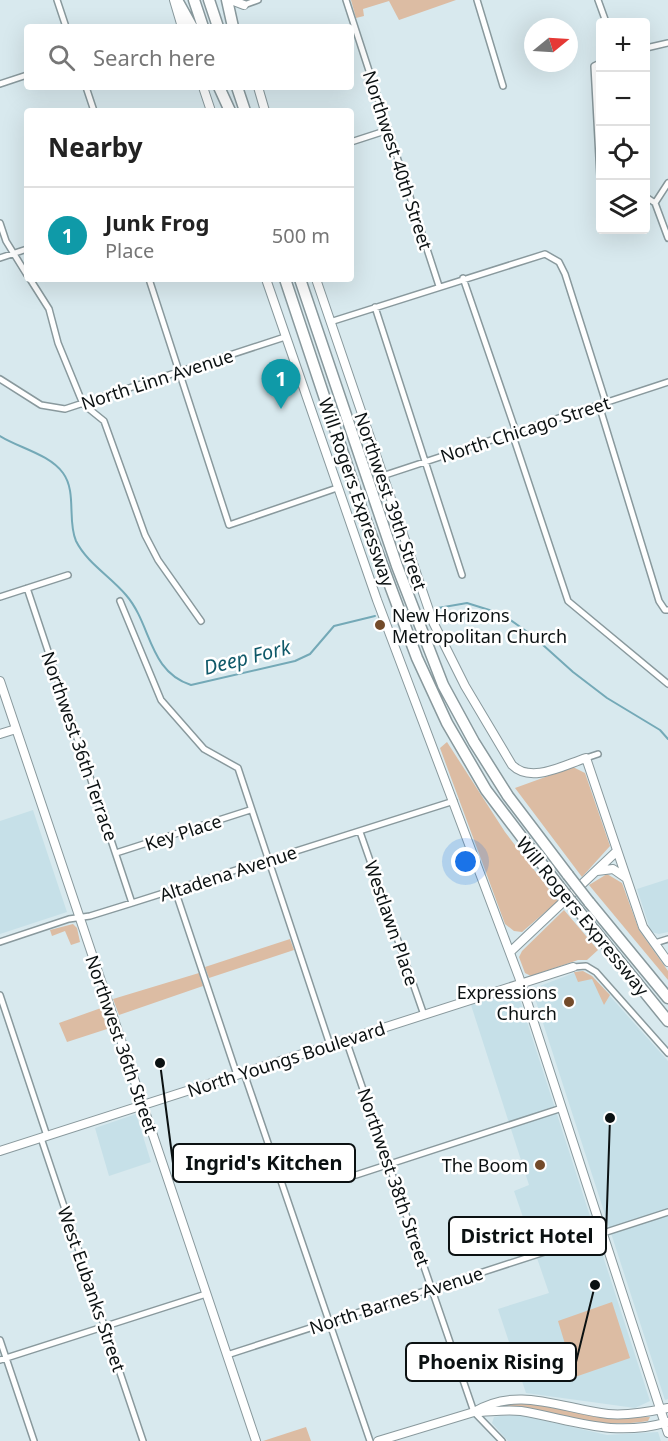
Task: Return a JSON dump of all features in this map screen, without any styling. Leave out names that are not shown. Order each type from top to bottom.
[{"type":"highway","points":[[176,0],[182,24]]},
{"type":"highway","points":[[194,0],[202,24]]},
{"type":"highway","points":[[209,0],[217,24]]},
{"type":"highway","points":[[229,0],[233,24]]},
{"type":"highway","points":[[222,90],[229,108]]},
{"type":"highway","points":[[238,90],[246,108]]},
{"type":"highway","points":[[245,90],[247,108]]},
{"type":"highway","name":"Will Rogers Expressway","points":[[286,282],[363,513],[417,658],[447,723],[486,790],[558,885],[668,1021]]},
{"type":"highway","name":"Will Rogers Expressway","points":[[301,282],[397,566],[443,684],[474,742],[508,796],[568,876],[668,998]]},
{"type":"main road","points":[[229,0],[244,5]]},
{"type":"main road","points":[[229,0],[238,24]]},
{"type":"main road","points":[[204,90],[210,108]]},
{"type":"main road","points":[[259,90],[264,108]]},
{"type":"main road","points":[[267,282],[337,488],[510,952],[602,1233],[664,1408],[668,1433]]},
{"type":"main road","name":"Northwest 39th Street","points":[[317,282],[422,594],[447,652],[512,765],[523,774],[531,775],[586,758]]},
{"type":"main road","name":"Northwest 36th Street","points":[[0,681],[256,1441]]},
{"type":"main road","points":[[0,734],[16,729]]},
{"type":"main road","points":[[586,758],[643,927],[668,962]]},
{"type":"main road","points":[[510,952],[617,852]]},
{"type":"main road","points":[[597,871],[613,869],[626,878]]},
{"type":"main road","name":"North Youngs Boulevard","points":[[0,1151],[573,967]]},
{"type":"main road","points":[[378,1441],[474,1412],[487,1404],[519,1399],[541,1400],[610,1414],[633,1414],[664,1408]]},
{"type":"main road","points":[[474,1412],[518,1411],[584,1426],[615,1430],[641,1428],[666,1422]]},
{"type":"street","points":[[57,0],[65,24]]},
{"type":"street","points":[[244,5],[258,0]]},
{"type":"street","name":"Northwest 40th Street","points":[[346,0],[354,24]]},
{"type":"street","points":[[477,0],[503,86]]},
{"type":"street","points":[[598,0],[605,18]]},
{"type":"street","name":"Northwest 40th Street","points":[[354,25],[439,286]]},
{"type":"street","points":[[650,47],[668,43]]},
{"type":"street","points":[[596,65],[594,66],[597,126]]},
{"type":"street","points":[[0,84],[24,76]]},
{"type":"street","points":[[87,90],[93,108]]},
{"type":"street","points":[[354,141],[388,130]]},
{"type":"street","points":[[656,203],[668,183]]},
{"type":"street","points":[[650,200],[656,203],[668,238]]},
{"type":"street","points":[[0,223],[6,241],[24,270]]},
{"type":"street","points":[[0,258],[24,250]]},
{"type":"street","points":[[330,322],[463,278],[545,254],[559,262],[565,274],[606,403]]},
{"type":"street","points":[[463,278],[568,601],[668,684]]},
{"type":"street","points":[[32,282],[49,309],[65,361],[84,404],[104,421],[145,535],[158,560],[201,621]]},
{"type":"street","points":[[150,282],[229,525],[337,488]]},
{"type":"street","points":[[375,307],[462,575]]},
{"type":"street","name":"North Linn Avenue","points":[[0,379],[41,405],[65,409],[285,337]]},
{"type":"street","name":"North Chicago Street","points":[[382,476],[668,382]]},
{"type":"street","points":[[599,405],[659,601],[666,610]]},
{"type":"street","points":[[0,597],[68,575]]},
{"type":"street","name":"Northwest 36th Terrace","points":[[27,588],[132,903]]},
{"type":"street","points":[[120,601],[161,700],[204,749],[237,768],[330,1045]]},
{"type":"street","points":[[586,758],[598,754]]},
{"type":"street","name":"Altadena Avenue","points":[[0,942],[175,890],[454,801]]},
{"type":"street","name":"Key Place","points":[[116,853],[250,810]]},
{"type":"street","name":"Westlawn Place","points":[[360,832],[424,1015]]},
{"type":"street","points":[[175,890],[370,1441]]},
{"type":"street","points":[[653,944],[668,939]]},
{"type":"street","points":[[573,967],[582,965],[596,972],[668,1053]]},
{"type":"street","name":"West Eubanks Street","points":[[0,994],[104,1326],[144,1441]]},
{"type":"street","name":"Northwest 38th Street","points":[[346,1040],[474,1412],[502,1441]]},
{"type":"street","points":[[356,1175],[562,1108]]},
{"type":"street","name":"North Barnes Avenue","points":[[227,1354],[668,1212]]},
{"type":"street","points":[[3,1359],[206,1294]]},
{"type":"street","points":[[0,1341],[3,1359],[34,1441]]},
{"type":"shaded area","points":[[351,0],[456,0],[399,20],[389,1],[363,9],[364,16],[356,18]]},
{"type":"shaded area","points":[[447,742],[505,832],[558,901],[522,932],[514,931],[505,924],[440,748]]},
{"type":"shaded area","points":[[573,767],[585,773],[610,846],[582,877],[515,788]]},
{"type":"shaded area","points":[[33,810],[67,912],[0,934],[0,821]]},
{"type":"shaded area","points":[[607,874],[622,883],[639,930],[668,971],[668,980],[589,885]]},
{"type":"shaded area","points":[[668,879],[668,932],[659,934],[651,932],[637,889]]},
{"type":"shaded area","points":[[564,910],[598,950],[587,960],[578,960],[531,976],[525,973],[519,957],[522,951]]},
{"type":"shaded area","points":[[73,924],[77,928],[80,942],[71,945],[65,931],[52,936],[50,930]]},
{"type":"shaded area","points":[[290,939],[294,950],[209,978],[205,967]]},
{"type":"shaded area","points":[[579,971],[592,976],[668,1061],[668,1399],[665,1400],[532,989]]},
{"type":"shaded area","points":[[583,971],[592,976],[610,995],[604,1005],[592,979],[578,982],[574,972]]},
{"type":"shaded area","points":[[199,973],[203,986],[119,1015],[113,999]]},
{"type":"shaded area","points":[[507,993],[518,994],[650,1401],[635,1408],[526,1393],[498,1309],[549,1293],[514,1191],[529,1185],[471,1005]]},
{"type":"shaded area","points":[[101,1008],[107,1029],[67,1042],[59,1023]]},
{"type":"shaded area","points":[[136,1114],[151,1162],[109,1176],[95,1128]]},
{"type":"shaded area","points":[[612,1302],[630,1358],[575,1377],[558,1321]]},
{"type":"shaded area","points":[[527,1402],[613,1418],[650,1417],[648,1421],[628,1423],[588,1422],[489,1407]]},
{"type":"shaded area","points":[[520,1415],[607,1435],[658,1432],[661,1441],[508,1441],[492,1423],[494,1417]]},
{"type":"shaded area","points":[[306,1427],[311,1441],[263,1441]]},
{"type":"waterway","name":"Deep Fork","points":[[0,436],[42,456],[63,473],[70,489],[72,525],[76,541],[92,563],[126,595],[141,620],[158,658],[166,669],[191,685],[295,661],[310,654],[334,626],[375,616]]},
{"type":"waterway","name":"Deep Fork","points":[[438,608],[467,603],[502,614],[533,636],[573,672],[607,698],[660,730],[668,739]]},
{"type":"place","name":"Junk Frog","points":[[281,409]]},
{"type":"place","name":"New Horizons Metropolitan Church","points":[[380,625]]},
{"type":"place","name":"Expressions Church","points":[[569,1002]]},
{"type":"place","name":"Ingrid's Kitchen","points":[[160,1063]]},
{"type":"place","name":"District Hotel","points":[[610,1118]]},
{"type":"place","name":"The Boom","points":[[540,1165]]},
{"type":"place","name":"Phoenix Rising","points":[[595,1285]]}]
